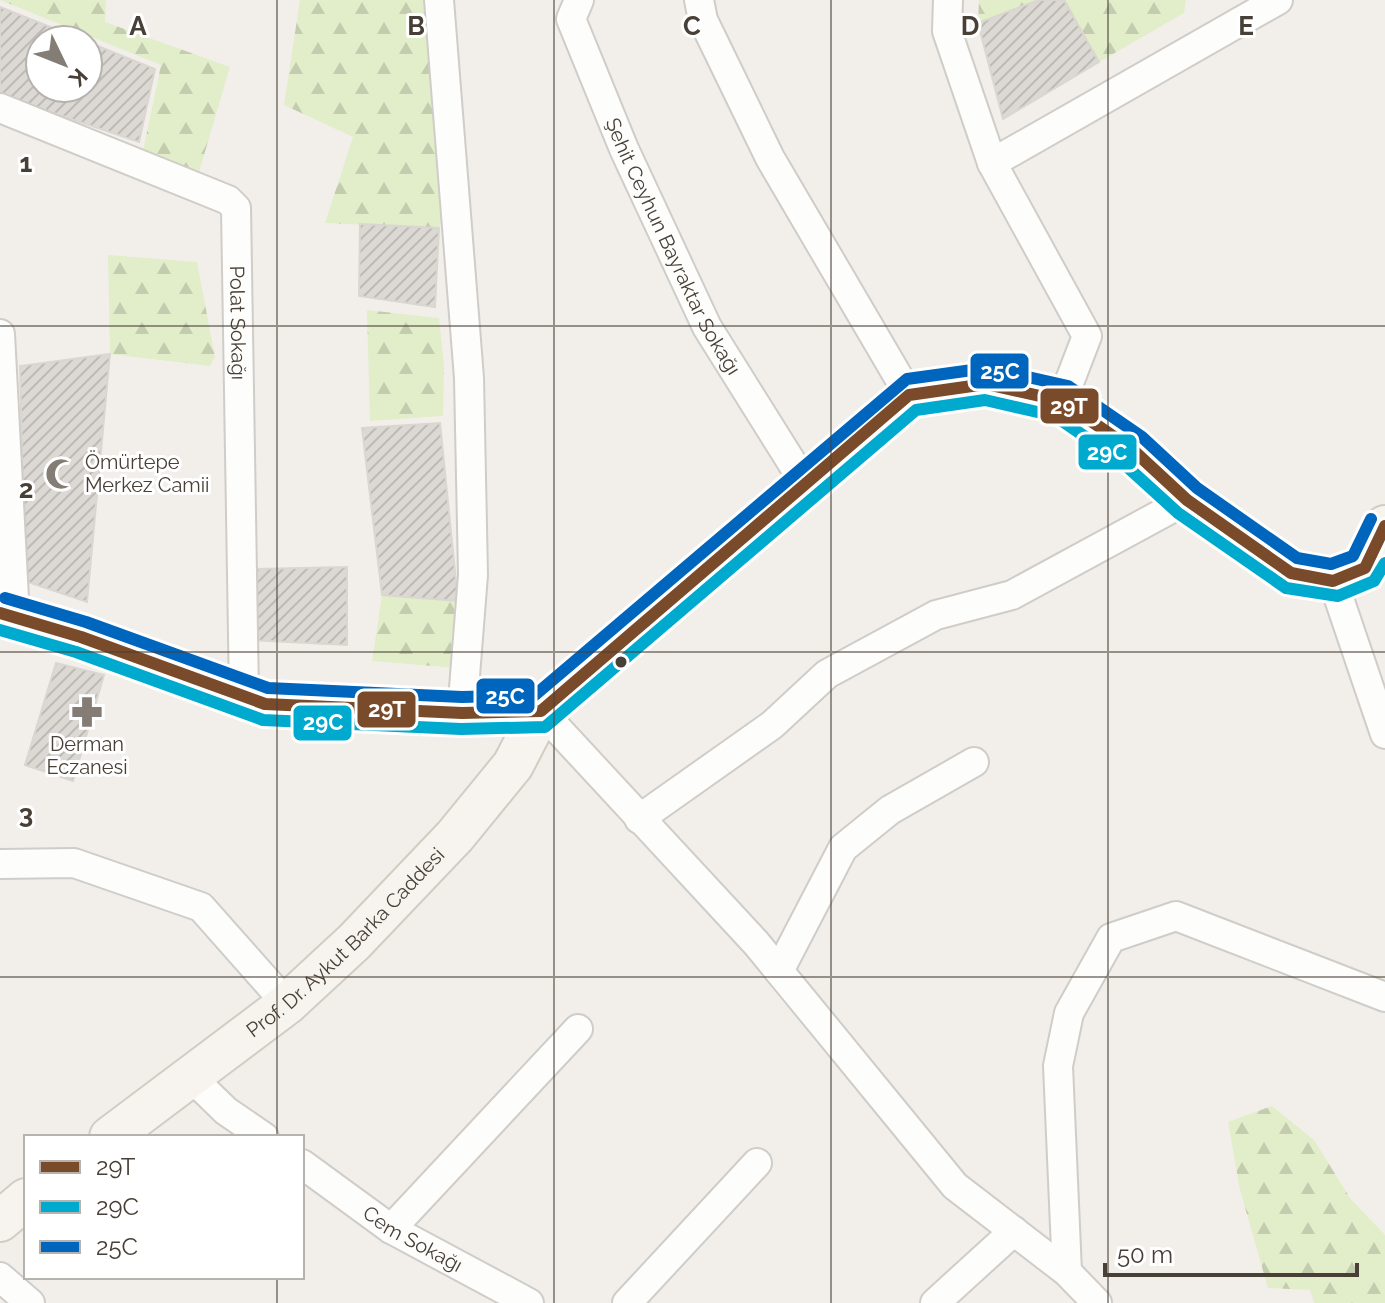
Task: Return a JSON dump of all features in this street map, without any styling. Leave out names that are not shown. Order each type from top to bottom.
[{"type":"street","points":[[439,0],[469,378],[473,575],[462,713]]},
{"type":"street","name":"Şehit Ceyhun Bayraktar Sokağı","points":[[579,0],[571,19],[624,149],[700,313],[804,482]]},
{"type":"street","points":[[699,0],[703,20],[770,158],[909,395]]},
{"type":"street","points":[[948,0],[947,31],[992,163],[1087,336],[1062,401]]},
{"type":"street","points":[[992,163],[1243,9],[1278,0]]},
{"type":"street","name":"Polat Sokağı","points":[[0,108],[228,200],[236,208],[244,696]]},
{"type":"street","points":[[0,334],[8,615],[81,637],[265,704],[462,713],[541,711],[909,395],[986,384],[1062,401],[1133,450],[1187,500],[1291,573],[1333,581],[1365,568],[1385,526]]},
{"type":"street","points":[[639,819],[772,725],[827,674],[936,615],[1012,595],[1187,500]]},
{"type":"street","points":[[1333,581],[1385,734]]},
{"type":"street","points":[[541,711],[779,971],[955,1186],[1067,1272],[1097,1303]]},
{"type":"street","name":"Prof. Dr. Aykut Barka Caddesi","points":[[113,1135],[287,1004],[354,942],[455,836],[513,765],[541,711]]},
{"type":"street","points":[[779,971],[843,848],[890,810],[974,762]]},
{"type":"street","points":[[0,864],[74,863],[201,907],[287,1004]]},
{"type":"street","points":[[1067,1272],[1058,1066],[1069,1013],[1111,938],[1176,916],[1385,997]]},
{"type":"street","points":[[391,1229],[578,1029]]},
{"type":"street","points":[[192,1078],[226,1111],[261,1135]]},
{"type":"street","points":[[627,1303],[757,1163]]},
{"type":"street","name":"Cem Sokağı","points":[[304,1165],[391,1229],[529,1303]]},
{"type":"street","points":[[0,1221],[24,1201]]},
{"type":"street","points":[[935,1303],[1014,1231]]},
{"type":"street","points":[[0,1277],[30,1303]]},
{"type":"green space","points":[[0,0],[106,0],[105,22],[230,67],[197,179],[143,151],[161,65],[104,42],[104,24],[59,24]]},
{"type":"green space","points":[[300,0],[423,0],[442,217],[439,228],[325,223],[353,137],[284,105]]},
{"type":"green space","points":[[979,0],[1039,0],[978,23]]},
{"type":"green space","points":[[1064,0],[1186,0],[1184,13],[1099,62]]},
{"type":"green space","points":[[108,255],[197,262],[215,357],[210,366],[110,354]]},
{"type":"green space","points":[[367,310],[439,318],[444,365],[443,416],[370,421]]},
{"type":"green space","points":[[382,595],[458,601],[457,668],[372,661]]},
{"type":"green space","points":[[1272,1106],[1314,1140],[1350,1198],[1385,1235],[1385,1303],[1314,1303],[1310,1290],[1268,1288],[1240,1190],[1228,1122]]},
{"type":"building","points":[[1039,0],[1064,0],[1099,62],[1003,119],[978,23]]},
{"type":"building","points":[[0,7],[43,24],[24,24],[24,103],[0,95]]},
{"type":"building","points":[[104,48],[155,69],[139,142],[27,104],[104,104]]},
{"type":"building","points":[[360,224],[439,228],[435,307],[359,296]]},
{"type":"building","name":"Ömürtepe Merkez Camii","points":[[110,354],[87,602],[25,581],[20,366]]},
{"type":"building","points":[[440,423],[458,601],[382,595],[362,428]]},
{"type":"building","points":[[347,567],[347,645],[249,640],[256,569]]},
{"type":"building","points":[[56,663],[104,675],[73,781],[25,765]]},
{"type":"transit line","name":"25C","points":[[5,598],[86,622],[268,688],[462,697],[535,695],[907,379],[987,368],[1068,386],[1142,437],[1197,488],[1297,558],[1331,564],[1353,556],[1371,519]]},
{"type":"transit line","name":"29T","points":[[0,613],[81,637],[265,704],[462,713],[541,711],[909,395],[986,384],[1062,401],[1133,450],[1187,500],[1291,573],[1333,581],[1365,568],[1385,526]]},
{"type":"transit line","name":"29C","points":[[0,630],[76,652],[263,720],[461,729],[545,727],[916,410],[985,400],[1055,416],[1123,463],[1178,513],[1286,588],[1338,596],[1374,581],[1385,563]]},
{"type":"place","name":"Ömürtepe Merkez Camii","points":[[61,474]]},
{"type":"place","name":"Derman Eczanesi","points":[[87,712]]}]
